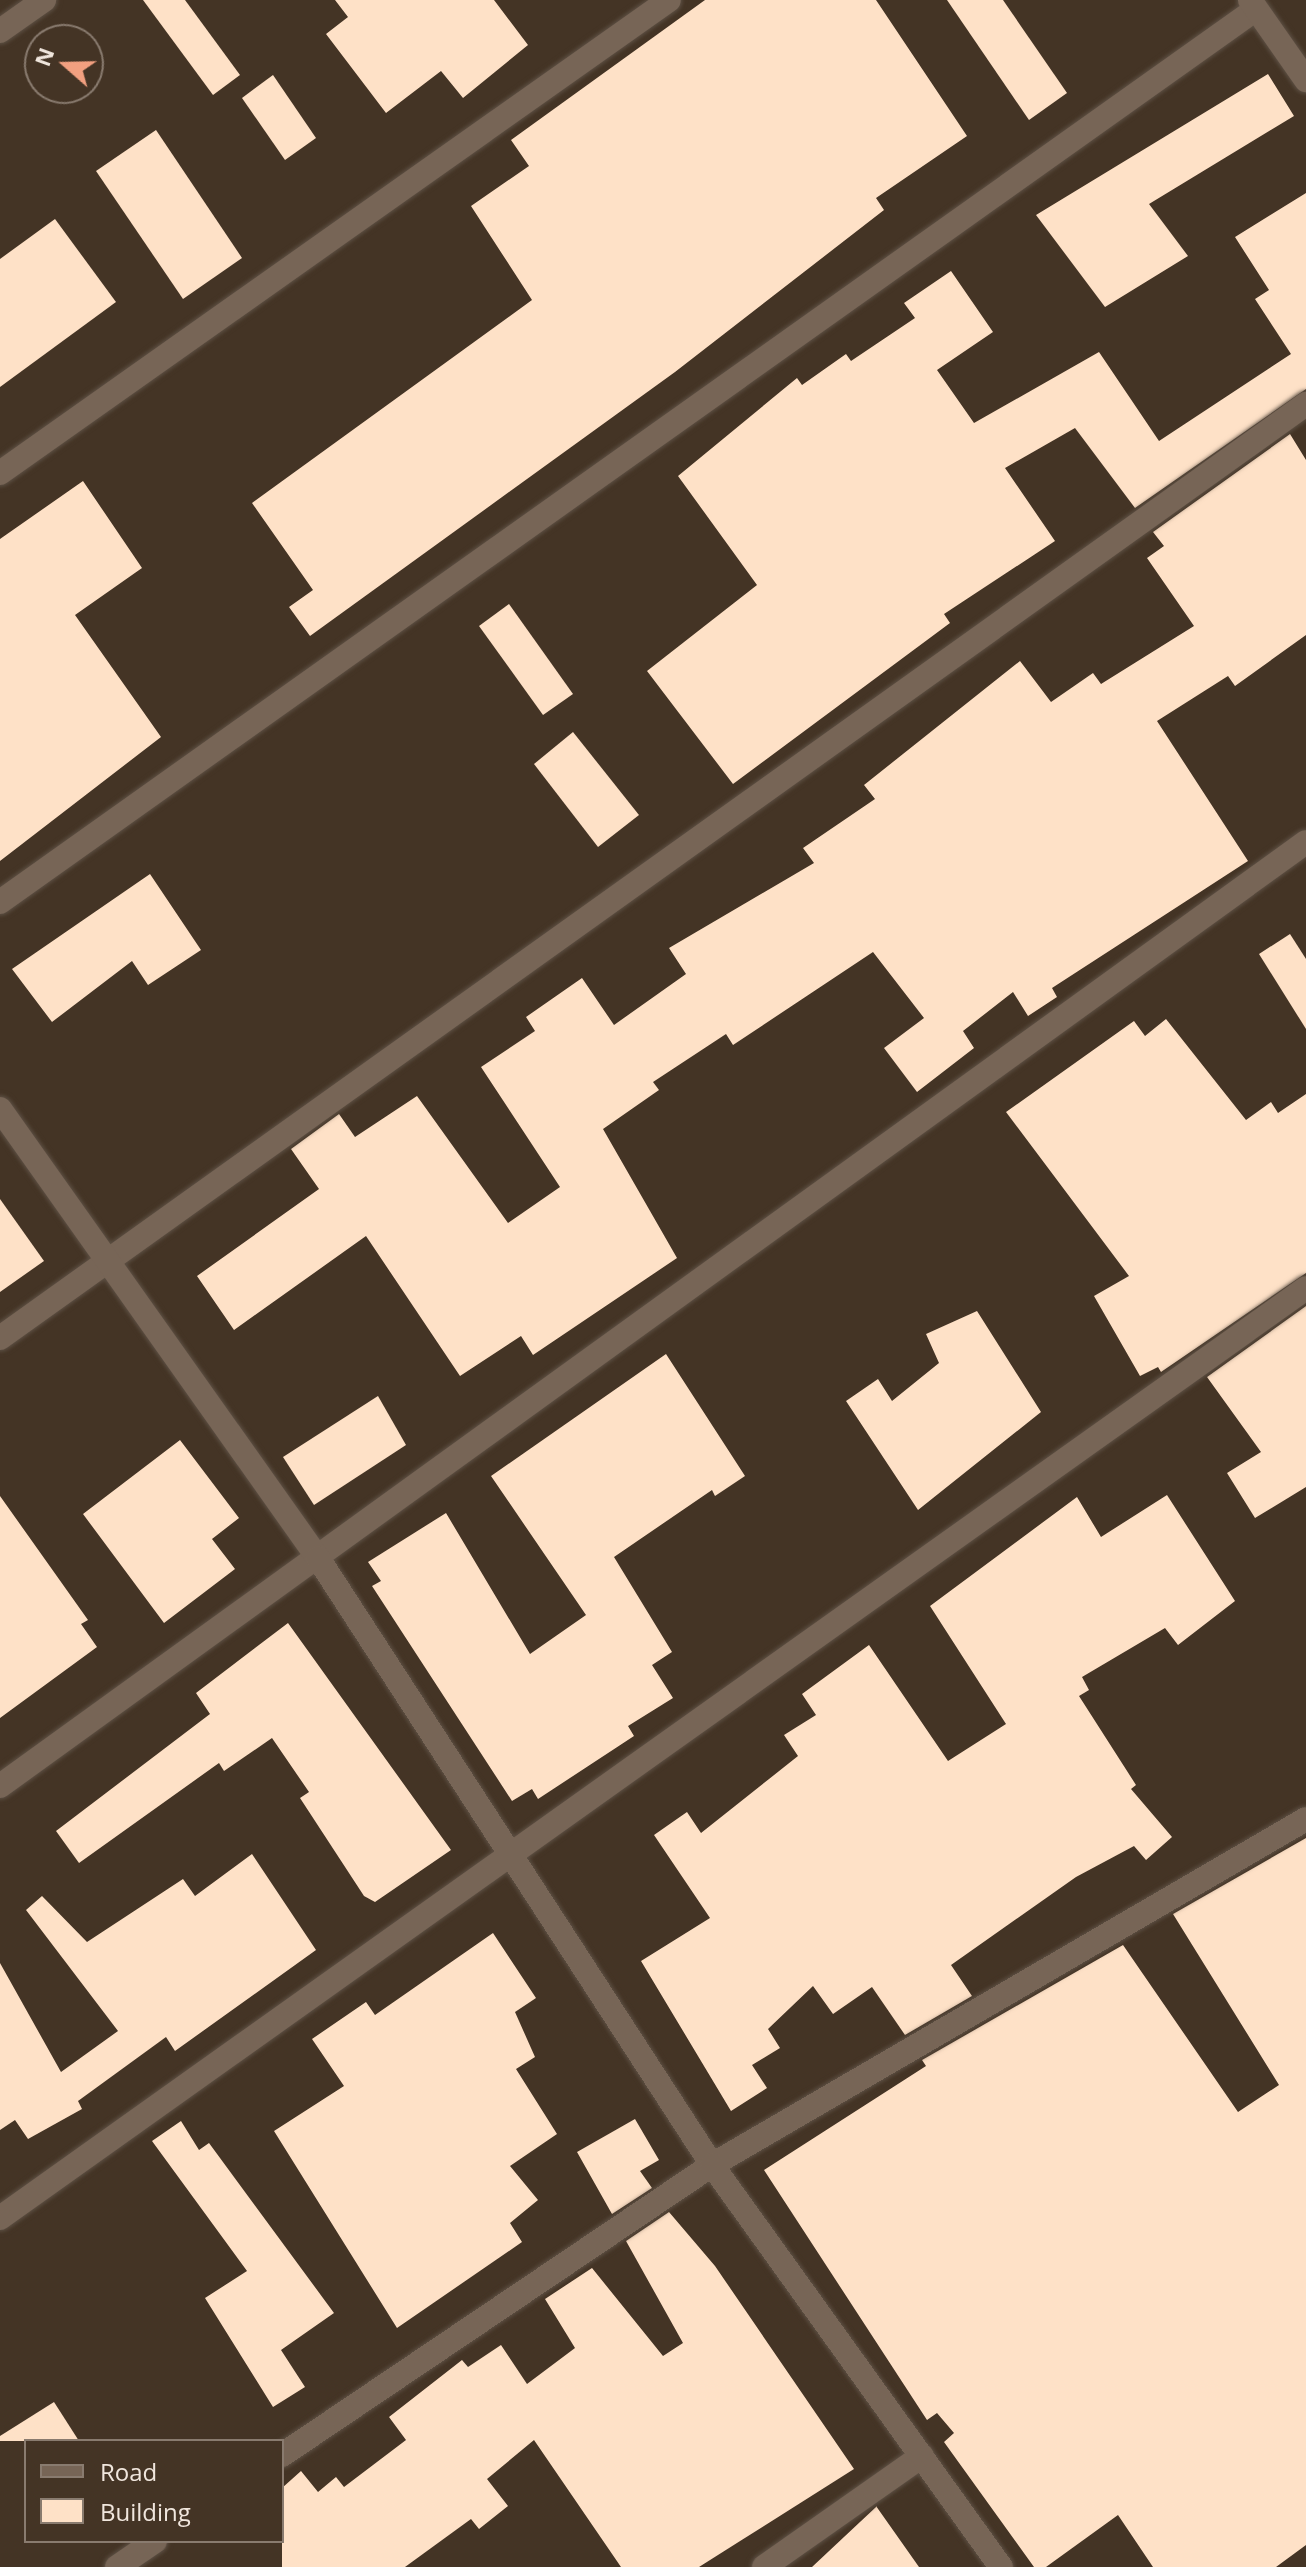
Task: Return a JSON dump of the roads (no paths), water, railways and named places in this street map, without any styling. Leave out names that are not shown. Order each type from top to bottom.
[{"type":"street","points":[[0,31],[44,0]]},
{"type":"street","points":[[0,473],[669,0]]},
{"type":"street","points":[[0,902],[1253,5],[1306,80]]},
{"type":"street","points":[[0,1338],[1306,404]]},
{"type":"street","points":[[0,1786],[1306,842]]},
{"type":"street","points":[[0,1109],[318,1558],[712,2165],[1001,2567]]},
{"type":"street","points":[[0,2218],[1306,1288]]},
{"type":"street","points":[[284,2454],[712,2165],[1306,1819]]},
{"type":"street","points":[[764,2567],[922,2456]]},
{"type":"street","points":[[117,2567],[152,2543]]}]
